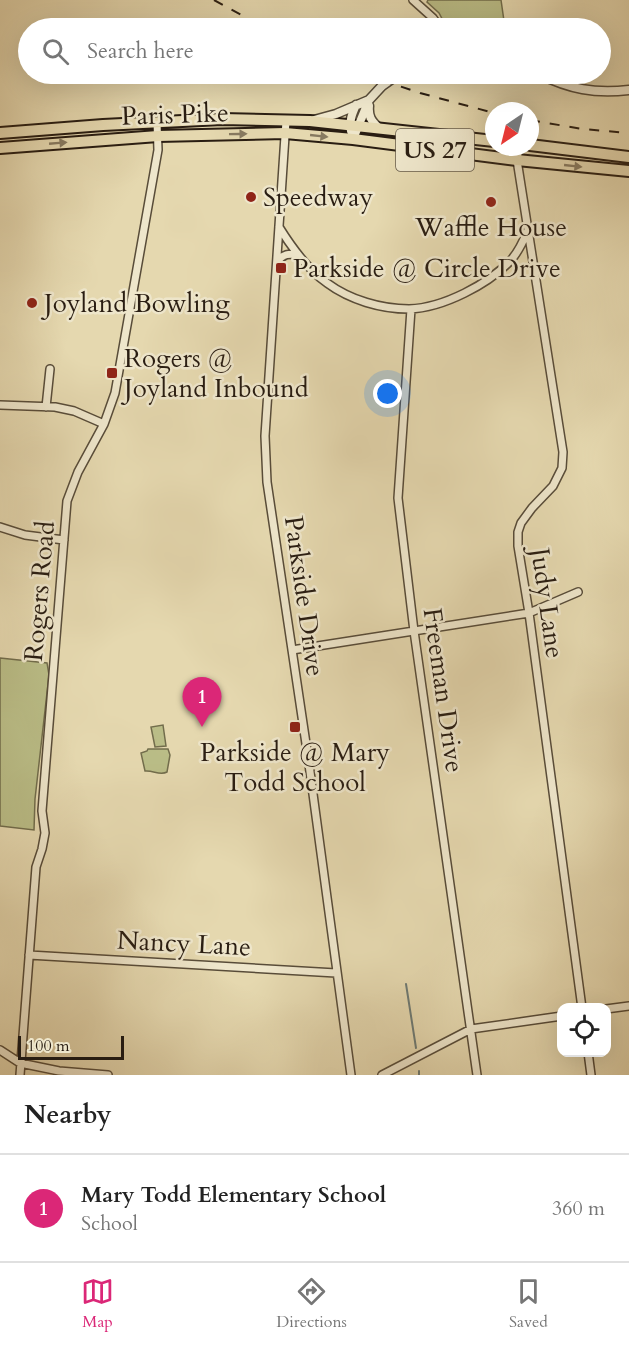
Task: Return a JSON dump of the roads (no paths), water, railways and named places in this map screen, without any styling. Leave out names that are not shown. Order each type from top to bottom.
[{"type":"highway","name":"Paris Pike","points":[[0,133],[222,119],[286,121]]},
{"type":"highway","name":"US 27","points":[[286,121],[355,125],[485,140]]},
{"type":"highway","name":"Paris Pike","points":[[0,148],[158,136],[285,133],[353,140]]},
{"type":"highway","name":"US 27","points":[[353,140],[629,171]]},
{"type":"highway","points":[[539,146],[629,157]]},
{"type":"street","points":[[413,0],[433,18]]},
{"type":"street","points":[[353,140],[355,125],[369,100],[385,84]]},
{"type":"street","points":[[561,84],[600,92],[629,90]]},
{"type":"street","points":[[310,121],[336,114],[369,100]]},
{"type":"street","points":[[369,100],[368,114],[379,128]]},
{"type":"street","points":[[355,125],[351,115],[356,105]]},
{"type":"street","name":"Parkside Drive","points":[[286,121],[265,436],[267,482],[351,1075]]},
{"type":"street","name":"Rogers Road","points":[[20,1075],[36,867],[45,833],[42,811],[69,494],[104,424],[115,393],[157,159],[157,122]]},
{"type":"street","name":"Judy Lane","points":[[518,156],[527,232],[563,452],[561,468],[553,486],[521,523],[518,532],[518,546],[581,1003]]},
{"type":"street","points":[[278,226],[298,255],[326,283],[344,293],[377,305],[411,309],[451,300],[494,276],[511,260],[527,232]]},
{"type":"street","points":[[276,263],[280,257],[285,255],[298,255]]},
{"type":"street","name":"Freeman Drive","points":[[411,309],[398,498],[414,631],[477,1075]]},
{"type":"street","points":[[46,407],[50,369]]},
{"type":"street","points":[[0,405],[74,411],[104,424]]},
{"type":"street","points":[[0,527],[25,535],[64,540]]},
{"type":"street","points":[[292,650],[529,613],[578,592]]},
{"type":"street","name":"Nancy Lane","points":[[29,955],[336,973]]},
{"type":"street","points":[[611,1008],[629,1006]]},
{"type":"street","points":[[382,1075],[471,1029],[557,1017]]},
{"type":"street","points":[[0,1050],[20,1063],[60,1071],[108,1075]]},
{"type":"street","points":[[589,1057],[591,1075]]},
{"type":"waterway","points":[[406,984],[416,1048]]},
{"type":"railway","points":[[214,0],[247,18]]},
{"type":"railway","points":[[393,84],[485,111]]},
{"type":"railway","points":[[539,122],[582,129],[629,133]]},
{"type":"place","name":"Speedway","points":[[251,197]]},
{"type":"place","name":"Waffle House","points":[[491,202]]},
{"type":"place","name":"Parkside @ Circle Drive","points":[[281,268]]},
{"type":"place","name":"Joyland Bowling","points":[[32,303]]},
{"type":"place","name":"Rogers @ Joyland Inbound","points":[[112,373]]},
{"type":"place","name":"Mary Todd Elementary School","points":[[202,727]]},
{"type":"place","name":"Parkside @ Mary Todd School","points":[[295,727]]}]
